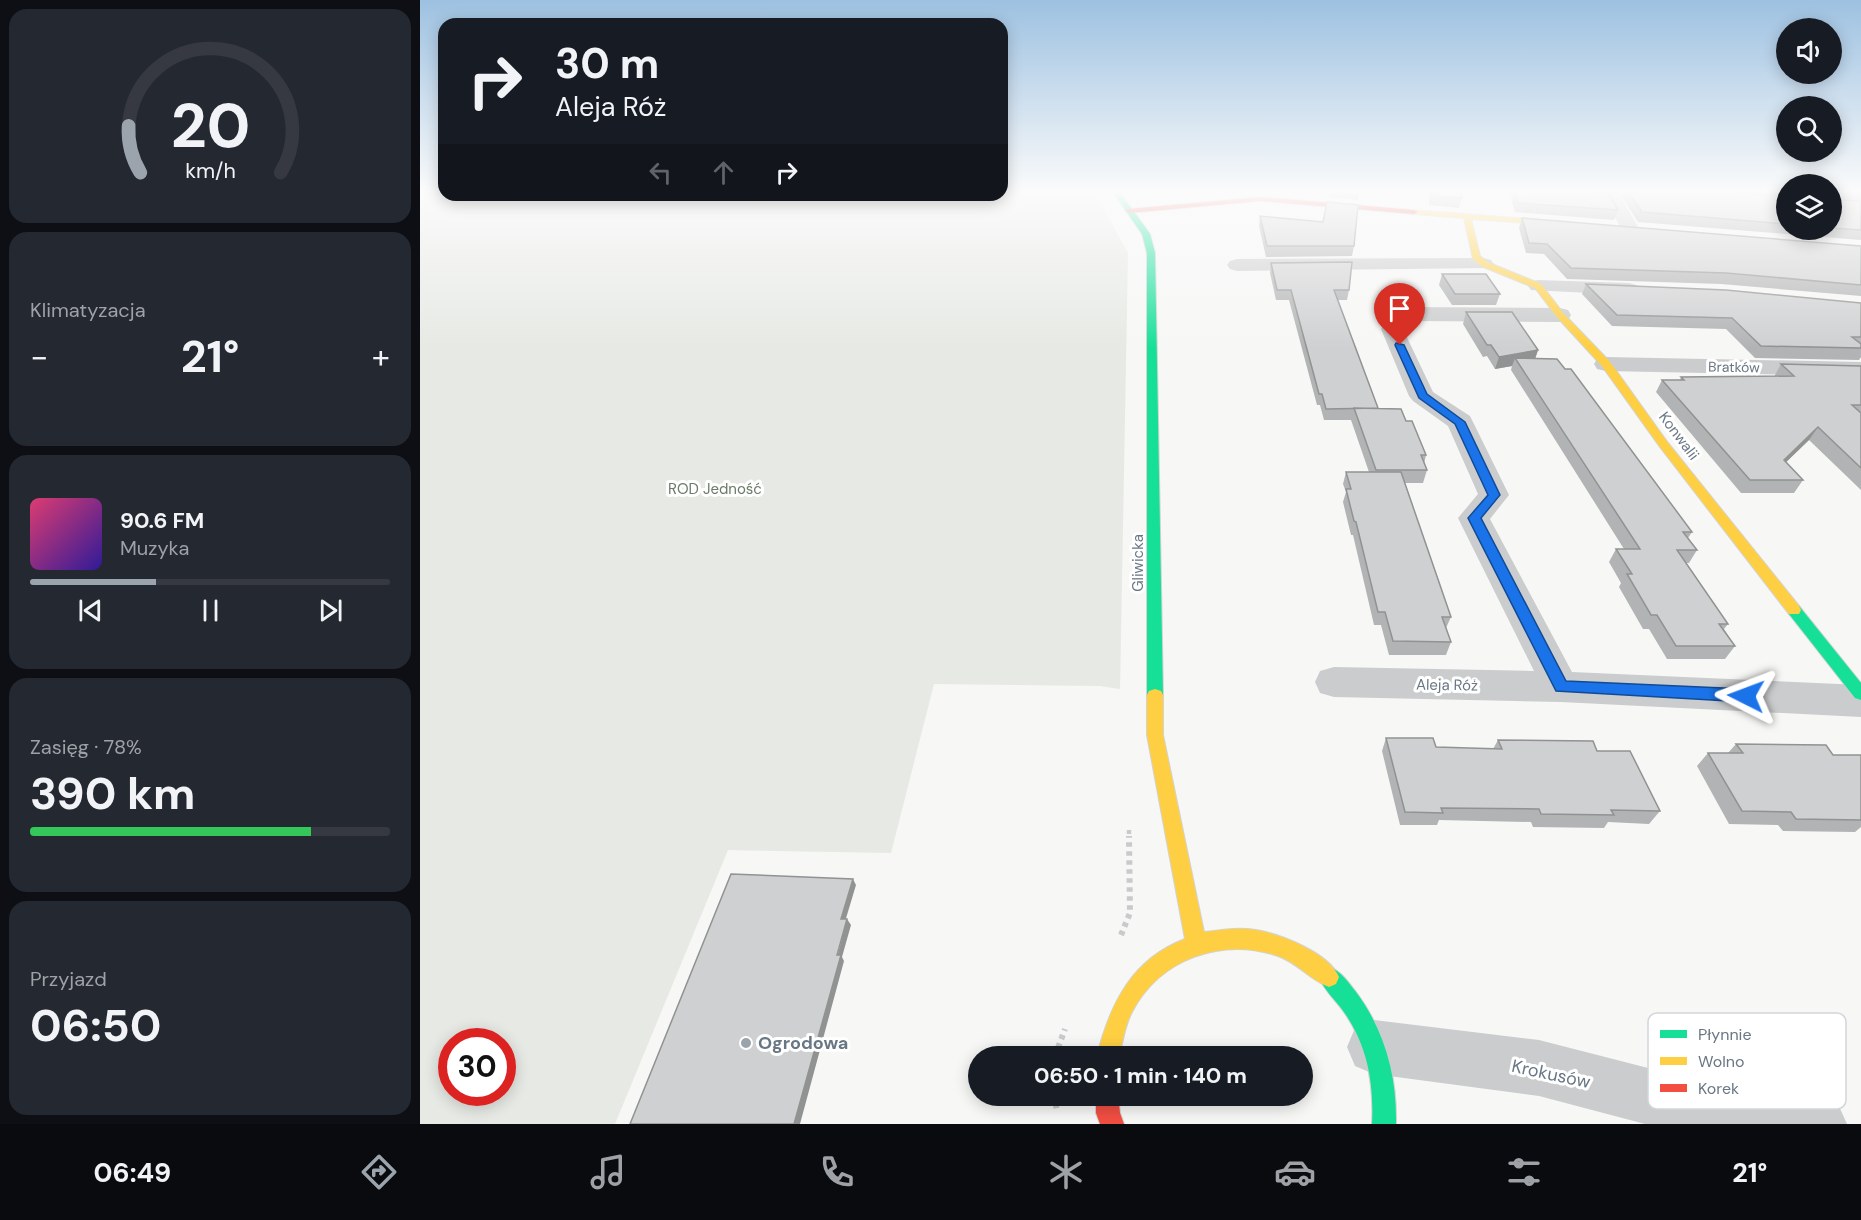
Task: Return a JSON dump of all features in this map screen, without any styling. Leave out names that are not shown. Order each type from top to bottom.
[{"type":"street","name":"Gliwicka","points":[[1149,243],[1151,252],[1155,735],[1196,941]]},
{"type":"street","points":[[1473,243],[1476,257],[1484,264],[1538,286],[1652,290]]},
{"type":"street","points":[[1237,265],[1484,264]]},
{"type":"street","name":"Konwalii","points":[[1538,286],[1560,315],[1606,364],[1664,445],[1861,694]]},
{"type":"street","points":[[1560,315],[1403,314],[1392,329],[1422,396],[1460,422],[1470,443],[1494,495],[1474,518],[1561,687]]},
{"type":"street","name":"Bratków","points":[[1606,364],[1861,369]]},
{"type":"street","name":"Aleja Róż","points":[[1334,682],[1561,687],[1861,701]]},
{"type":"street","points":[[1110,1046],[1116,1021],[1136,985],[1164,958],[1196,941],[1230,936],[1264,940],[1298,953],[1329,977],[1355,1008],[1374,1047],[1385,1090],[1384,1124]]},
{"type":"street","name":"Krokusów","points":[[1374,1047],[1539,1068],[1648,1103]]},
{"type":"street","points":[[1108,1106],[1112,1124]]},
{"type":"street","name":"Krokusów","points":[[1668,1109],[1702,1120],[1818,1124]]},
{"type":"green space","name":"ROD Jedność","points":[[420,243],[1123,243],[1128,253],[1120,689],[1100,686],[934,684],[891,853],[728,850],[615,1124],[420,1124]]},
{"type":"building","points":[[1266,243],[1354,243],[1354,246],[1267,246]]},
{"type":"building","points":[[1537,243],[1830,243],[1861,246],[1861,285],[1726,273],[1571,268],[1547,244]]},
{"type":"building","points":[[1352,262],[1349,290],[1334,290],[1378,408],[1326,409],[1322,394],[1319,394],[1291,290],[1277,290],[1271,263]]},
{"type":"building","points":[[1442,274],[1486,274],[1500,294],[1455,294]]},
{"type":"building","points":[[1586,284],[1726,290],[1861,303],[1861,337],[1852,337],[1861,344],[1861,348],[1761,346],[1732,318],[1617,315]]},
{"type":"building","points":[[1466,312],[1512,312],[1538,350],[1499,357],[1491,345],[1487,345]]},
{"type":"building","points":[[1515,358],[1557,359],[1565,369],[1571,369],[1692,532],[1683,532],[1697,550],[1677,550],[1728,624],[1719,624],[1735,646],[1676,646],[1657,615],[1651,615],[1627,574],[1632,574],[1616,549],[1640,549]]},
{"type":"building","points":[[1781,364],[1861,366],[1861,405],[1852,405],[1861,413],[1861,468],[1818,427],[1784,460],[1803,480],[1750,480],[1662,380],[1684,380],[1681,377],[1794,376]]},
{"type":"building","points":[[1354,408],[1401,409],[1406,421],[1412,421],[1426,455],[1421,455],[1427,470],[1376,470]]},
{"type":"building","points":[[1346,472],[1401,472],[1451,617],[1442,617],[1451,642],[1393,641],[1385,612],[1378,612],[1346,489],[1351,489]]},
{"type":"building","points":[[1386,738],[1433,738],[1436,747],[1502,749],[1498,740],[1593,741],[1597,751],[1630,751],[1660,811],[1611,810],[1614,815],[1541,814],[1539,809],[1441,808],[1443,813],[1405,812]]},
{"type":"building","points":[[1736,744],[1826,745],[1833,755],[1861,755],[1861,820],[1796,819],[1791,812],[1742,811],[1708,753],[1743,753]]},
{"type":"building","name":"Ogrodowa","points":[[731,874],[853,879],[841,919],[847,919],[837,955],[841,955],[794,1124],[630,1124]]},
{"type":"traffic: fast","points":[[1148,243],[1151,253],[1155,695]]},
{"type":"traffic: fast","points":[[1794,610],[1861,694]]},
{"type":"traffic: fast","points":[[1329,977],[1355,1008],[1373,1044],[1383,1084],[1384,1124]]},
{"type":"traffic: slow","points":[[1473,243],[1476,257],[1484,264],[1538,286],[1560,315],[1606,364],[1664,445],[1794,610]]},
{"type":"traffic: slow","points":[[1155,695],[1155,735],[1196,941]]},
{"type":"traffic: slow","points":[[1111,1046],[1121,1012],[1135,988],[1155,967],[1177,952],[1203,943],[1229,939],[1256,940],[1282,947],[1307,959],[1329,977]]},
{"type":"traffic: jam","points":[[1108,1106],[1112,1124]]},
{"type":"place","name":"Ogrodowa","points":[[746,1043]]},
{"type":"route","points":[[1400,345],[1422,396],[1460,422],[1494,495],[1474,518],[1561,687],[1746,696]]}]
